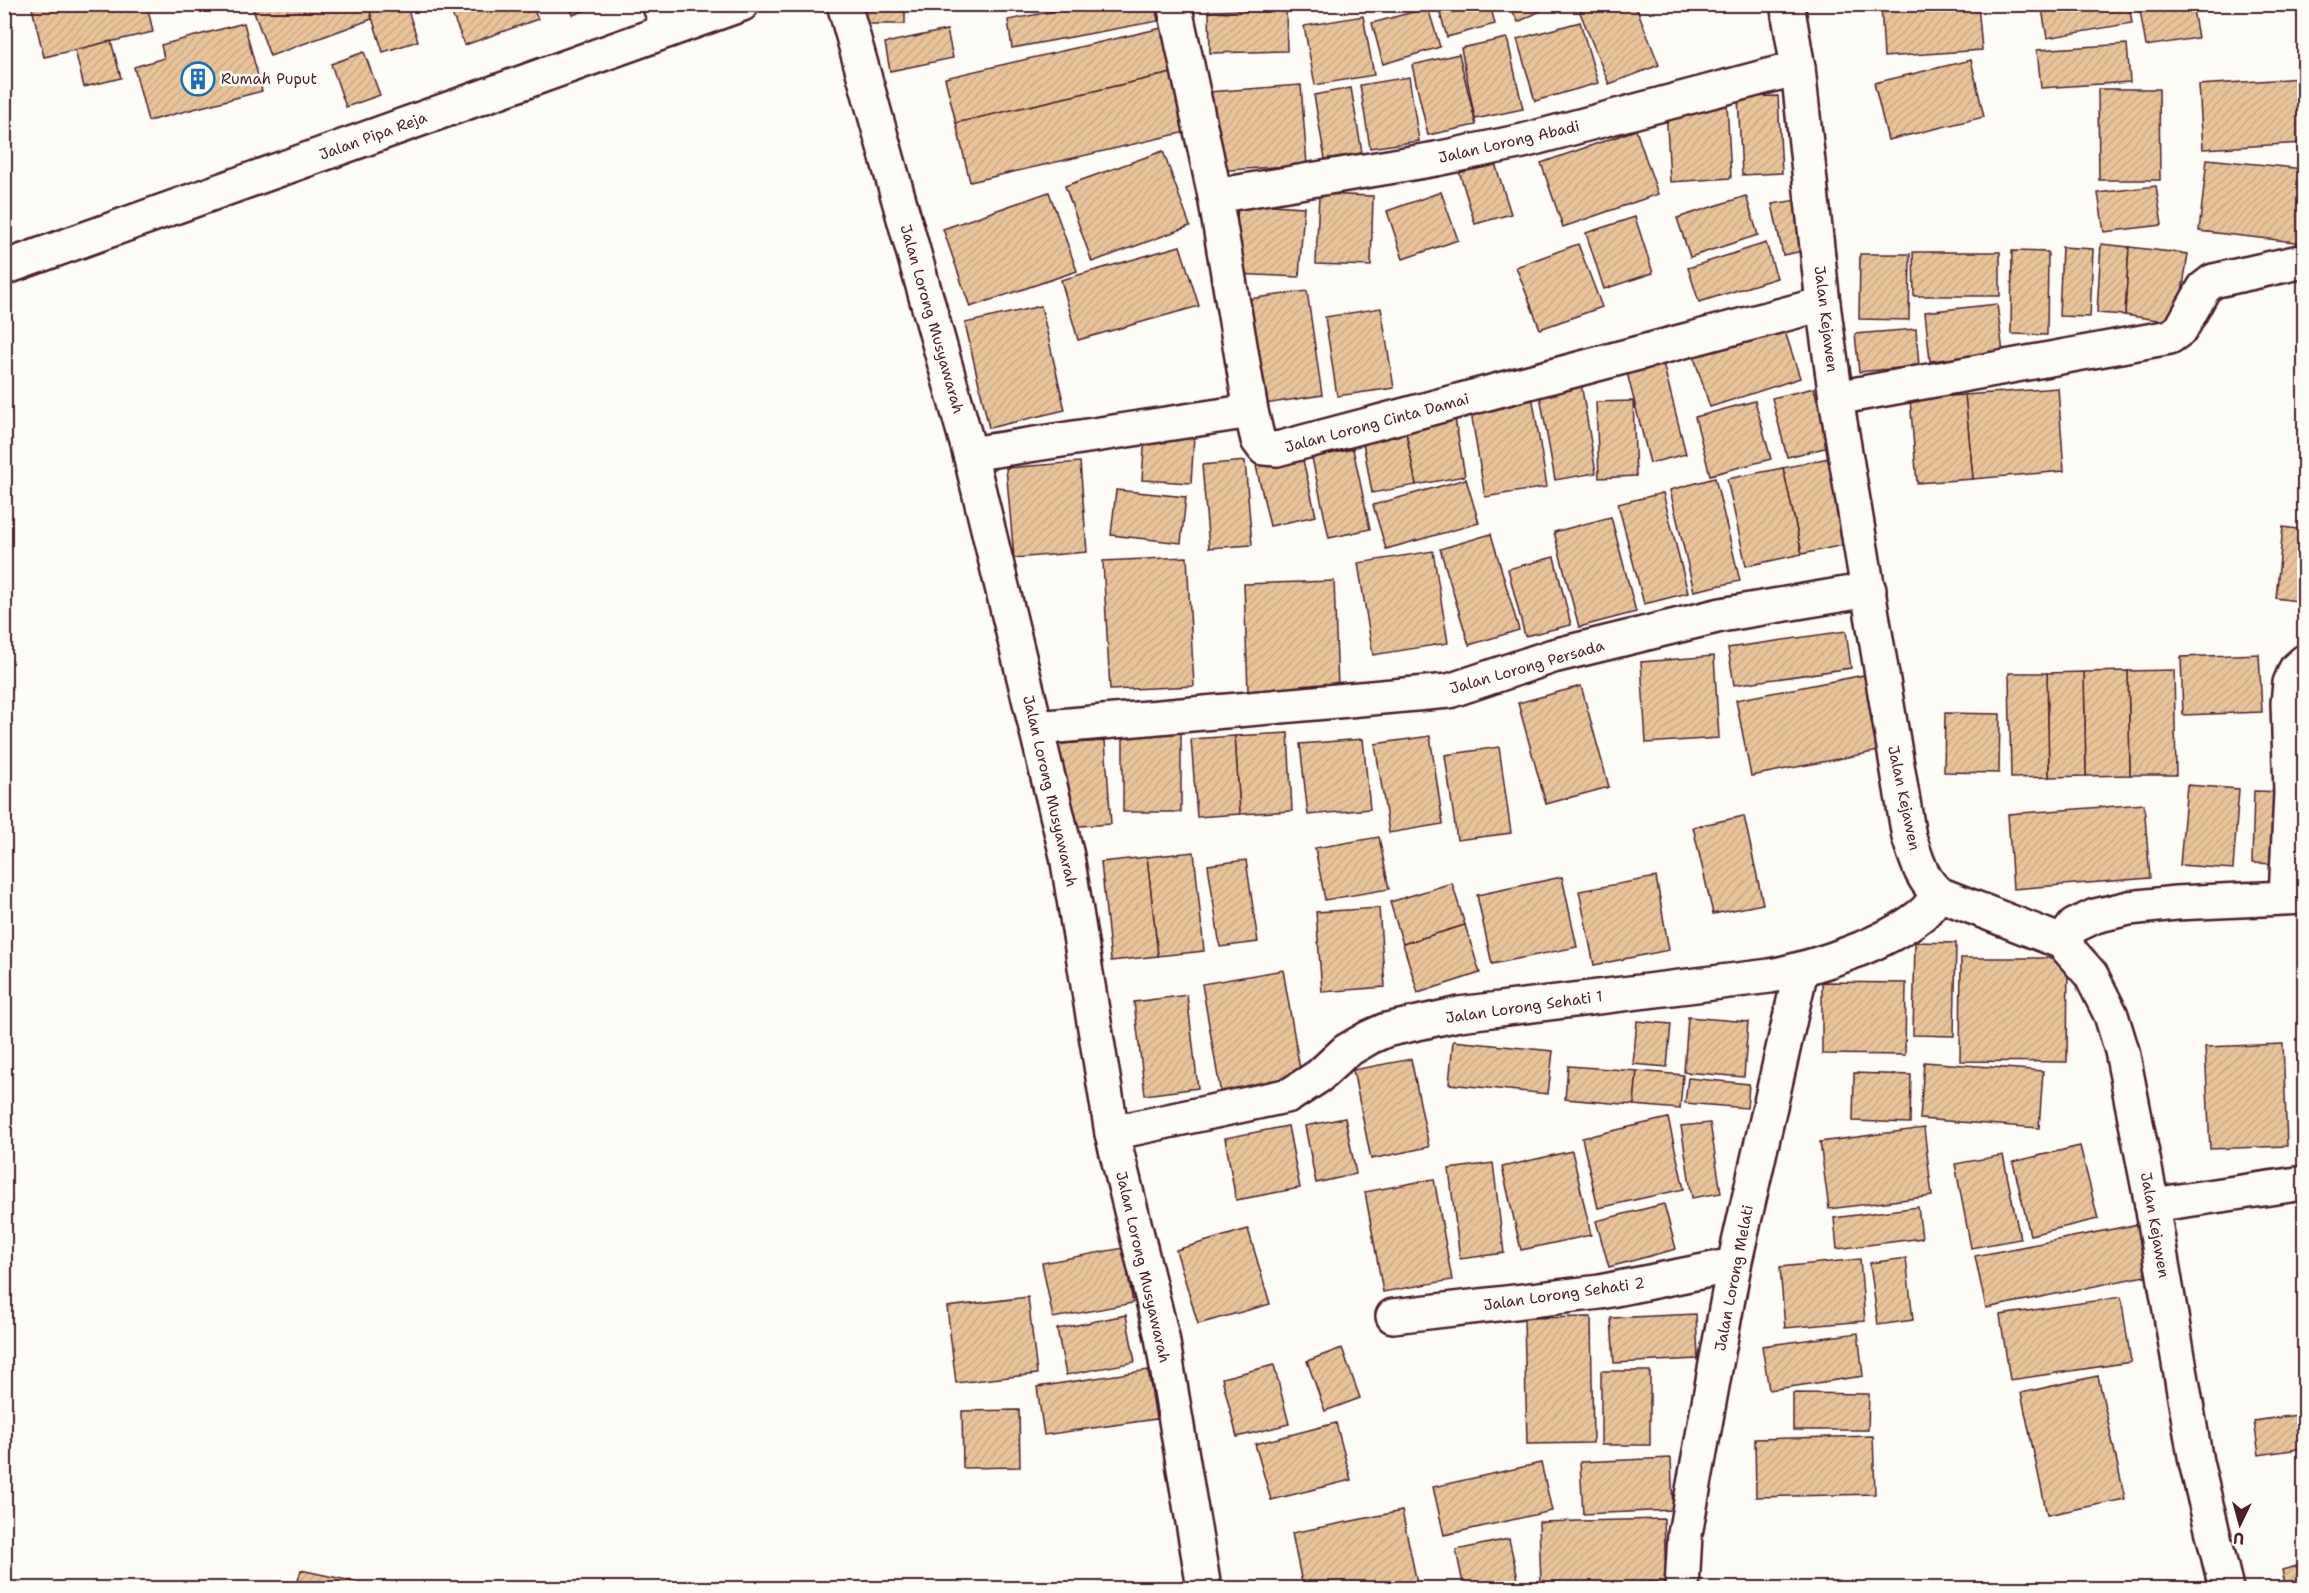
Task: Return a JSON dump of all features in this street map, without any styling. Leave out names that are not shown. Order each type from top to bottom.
[{"type":"street","name":"Jalan Pipa Reja","points":[[4,268],[664,17],[742,4]]},
{"type":"street","name":"Jalan Lorong Musyawarah","points":[[844,4],[970,454],[1067,856],[1112,1133],[1162,1337],[1204,1588]]},
{"type":"street","name":"Jalan Lorong Cinta Damai","points":[[1174,4],[1215,196],[1251,411],[1258,440],[1264,448],[1277,449],[1823,304]]},
{"type":"street","name":"Jalan Kejawen","points":[[1787,4],[1798,68],[1823,304],[1836,398],[1909,837],[1930,888],[1939,894],[2062,942],[2091,975],[2111,1015],[2122,1051],[2152,1205],[2196,1462],[2226,1588]]},
{"type":"street","name":"Jalan Lorong Abadi","points":[[1215,196],[1436,159],[1523,141],[1798,68]]},
{"type":"street","points":[[1836,398],[2169,337],[2181,329],[2204,288],[2213,281],[2304,261]]},
{"type":"street","points":[[970,454],[1251,411]]},
{"type":"street","name":"Jalan Lorong Persada","points":[[1036,728],[1449,691],[1553,656],[1699,621],[1869,590]]},
{"type":"street","points":[[2062,942],[2074,926],[2095,916],[2129,908],[2176,903],[2295,897],[2288,703],[2290,683],[2296,669],[2304,662]]},
{"type":"street","name":"Jalan Lorong Sehati 1","points":[[1112,1133],[1290,1095],[1319,1076],[1346,1052],[1370,1037],[1395,1028],[1459,1014],[1770,976],[1801,970],[1871,943],[1908,925],[1923,914],[1939,894]]},
{"type":"street","name":"Jalan Lorong Melati","points":[[1682,1588],[1685,1534],[1734,1265],[1801,970]]},
{"type":"street","points":[[2152,1205],[2304,1183]]},
{"type":"street","name":"Jalan Lorong Sehati 2","points":[[1393,1316],[1600,1292],[1734,1265]]},
{"type":"building","points":[[31,4],[147,4],[153,32],[44,57]]},
{"type":"building","points":[[251,4],[368,4],[372,19],[270,56]]},
{"type":"building","points":[[406,4],[418,41],[383,52],[368,5]]},
{"type":"building","points":[[456,4],[531,4],[538,19],[465,45],[449,7]]},
{"type":"building","points":[[569,4],[602,4],[573,15]]},
{"type":"building","points":[[865,4],[905,4],[905,24],[865,24]]},
{"type":"building","points":[[1091,4],[1155,4],[1158,21],[1012,48],[1008,20]]},
{"type":"building","points":[[1437,4],[1490,4],[1495,24],[1447,37]]},
{"type":"building","points":[[1509,4],[1540,4],[1543,10],[1518,22]]},
{"type":"building","points":[[1635,4],[1659,65],[1609,84],[1577,5]]},
{"type":"building","points":[[1881,4],[1978,4],[1982,50],[1884,57]]},
{"type":"building","points":[[2041,4],[2129,4],[2132,23],[2047,38]]},
{"type":"building","points":[[2139,4],[2192,4],[2198,38],[2146,46]]},
{"type":"building","points":[[1428,8],[1440,47],[1383,64],[1372,23]]},
{"type":"building","points":[[1286,9],[1287,51],[1210,53],[1209,11]]},
{"type":"building","points":[[1363,16],[1374,75],[1315,85],[1304,26]]},
{"type":"building","points":[[1580,22],[1598,83],[1535,101],[1517,39]]},
{"type":"building","name":"Rumah Puput","points":[[244,23],[262,91],[148,121],[134,67],[164,58],[161,45]]},
{"type":"building","points":[[1162,28],[1172,73],[956,123],[945,78]]},
{"type":"building","points":[[947,30],[953,58],[890,71],[885,43]]},
{"type":"building","points":[[1507,38],[1523,109],[1475,119],[1461,48]]},
{"type":"building","points":[[111,41],[121,78],[84,87],[75,50]]},
{"type":"building","points":[[2127,44],[2130,82],[2041,88],[2037,50]]},
{"type":"building","points":[[364,52],[380,95],[346,107],[331,64]]},
{"type":"building","points":[[1459,54],[1476,125],[1428,135],[1412,65]]},
{"type":"building","points":[[1971,60],[1984,117],[1888,140],[1874,83]]},
{"type":"building","points":[[1172,73],[1186,132],[970,182],[956,123]]},
{"type":"building","points":[[1409,77],[1419,141],[1370,148],[1360,85]]},
{"type":"building","points":[[2303,78],[2304,143],[2203,149],[2199,85]]},
{"type":"building","points":[[1301,85],[1307,165],[1214,171],[1208,92]]},
{"type":"building","points":[[1351,88],[1362,153],[1325,159],[1314,95]]},
{"type":"building","points":[[2098,89],[2159,89],[2160,180],[2099,180]]},
{"type":"building","points":[[1778,96],[1782,173],[1742,175],[1738,97]]},
{"type":"building","points":[[1727,103],[1731,178],[1670,182],[1666,105]]},
{"type":"building","points":[[1636,130],[1658,194],[1563,227],[1541,163]]},
{"type":"building","points":[[1163,151],[1190,226],[1092,262],[1065,186]]},
{"type":"building","points":[[2207,159],[2304,169],[2304,243],[2199,231]]},
{"type":"building","points":[[1494,160],[1511,214],[1475,224],[1459,171]]},
{"type":"building","points":[[2156,186],[2162,225],[2104,232],[2098,193]]},
{"type":"building","points":[[1049,192],[1077,271],[970,307],[943,229]]},
{"type":"building","points":[[1441,192],[1458,240],[1403,259],[1387,211]]},
{"type":"building","points":[[1319,194],[1373,196],[1371,266],[1316,264]]},
{"type":"building","points":[[1746,196],[1758,235],[1690,257],[1677,218]]},
{"type":"building","points":[[1803,199],[1813,249],[1783,255],[1772,204]]},
{"type":"building","points":[[1238,203],[1304,207],[1299,277],[1234,274]]},
{"type":"building","points":[[1635,217],[1653,273],[1604,289],[1586,233]]},
{"type":"building","points":[[1766,243],[1777,278],[1699,302],[1688,268]]},
{"type":"building","points":[[1578,244],[1602,307],[1540,329],[1516,267]]},
{"type":"building","points":[[2101,244],[2129,247],[2125,315],[2097,313]]},
{"type":"building","points":[[1180,246],[1199,306],[1078,340],[1061,280]]},
{"type":"building","points":[[2062,247],[2093,249],[2090,317],[2059,316]]},
{"type":"building","points":[[2129,247],[2188,254],[2177,323],[2125,315]]},
{"type":"building","points":[[2012,251],[2048,252],[2047,335],[2011,334]]},
{"type":"building","points":[[1913,252],[2000,252],[2000,296],[1914,296]]},
{"type":"building","points":[[1860,254],[1910,254],[1909,320],[1859,319]]},
{"type":"building","points":[[1307,291],[1322,395],[1265,404],[1249,299]]},
{"type":"building","points":[[1997,304],[2003,353],[1930,361],[1925,312]]},
{"type":"building","points":[[1041,306],[1065,410],[989,428],[965,323]]},
{"type":"building","points":[[1381,308],[1394,388],[1337,396],[1325,317]]},
{"type":"building","points":[[1782,322],[1800,378],[1710,407],[1692,351]]},
{"type":"building","points":[[1916,329],[1919,366],[1859,372],[1855,334]]},
{"type":"building","points":[[1661,355],[1686,454],[1650,463],[1625,365]]},
{"type":"building","points":[[1581,383],[1596,473],[1555,480],[1539,390]]},
{"type":"building","points":[[1814,388],[1829,447],[1787,457],[1772,398]]},
{"type":"building","points":[[2058,388],[2064,471],[1973,479],[1965,395]]},
{"type":"building","points":[[1532,395],[1547,487],[1485,497],[1470,406]]},
{"type":"building","points":[[1965,395],[1973,479],[1917,483],[1910,399]]},
{"type":"building","points":[[1633,401],[1636,476],[1599,478],[1596,402]]},
{"type":"building","points":[[1755,401],[1771,459],[1710,475],[1695,417]]},
{"type":"building","points":[[1454,413],[1465,476],[1416,485],[1404,422]]},
{"type":"building","points":[[1404,422],[1416,485],[1372,493],[1361,431]]},
{"type":"building","points":[[1145,433],[1194,436],[1191,483],[1142,480]]},
{"type":"building","points":[[1353,449],[1370,529],[1329,538],[1312,458]]},
{"type":"building","points":[[1302,456],[1316,516],[1270,526],[1256,466]]},
{"type":"building","points":[[1838,456],[1857,542],[1802,554],[1783,468]]},
{"type":"building","points":[[1245,461],[1252,545],[1209,548],[1202,465]]},
{"type":"building","points":[[1080,462],[1087,552],[1014,558],[1006,468]]},
{"type":"building","points":[[1783,468],[1802,554],[1746,566],[1727,479]]},
{"type":"building","points":[[1715,478],[1740,581],[1694,591],[1670,490]]},
{"type":"building","points":[[1466,479],[1479,523],[1386,549],[1373,505]]},
{"type":"building","points":[[1116,490],[1186,497],[1181,543],[1111,535]]},
{"type":"building","points":[[1663,493],[1688,593],[1644,604],[1618,504]]},
{"type":"building","points":[[1611,517],[1636,612],[1579,627],[1554,532]]},
{"type":"building","points":[[2283,527],[2304,530],[2304,602],[2276,598]]},
{"type":"building","points":[[1491,534],[1519,630],[1469,645],[1440,549]]},
{"type":"building","points":[[1433,551],[1448,643],[1373,655],[1358,563]]},
{"type":"building","points":[[1187,557],[1194,686],[1110,690],[1103,561]]},
{"type":"building","points":[[1554,557],[1571,625],[1525,636],[1508,569]]},
{"type":"building","points":[[1334,581],[1338,688],[1248,691],[1244,584]]},
{"type":"building","points":[[1846,631],[1851,668],[1734,685],[1728,648]]},
{"type":"building","points":[[2259,654],[2262,712],[2183,715],[2181,657]]},
{"type":"building","points":[[1714,656],[1719,738],[1646,743],[1641,662]]},
{"type":"building","points":[[2174,670],[2176,775],[2130,775],[2128,671]]},
{"type":"building","points":[[2128,671],[2130,775],[2086,776],[2084,672]]},
{"type":"building","points":[[2084,672],[2086,776],[2049,777],[2047,673]]},
{"type":"building","points":[[2009,673],[2047,673],[2049,777],[2011,778]]},
{"type":"building","points":[[1864,675],[1879,751],[1751,776],[1736,700]]},
{"type":"building","points":[[1581,686],[1609,787],[1546,804],[1518,703]]},
{"type":"building","points":[[1945,713],[2000,714],[1999,773],[1944,772]]},
{"type":"building","points":[[1123,727],[1181,727],[1181,812],[1123,812]]},
{"type":"building","points":[[1288,733],[1292,811],[1240,814],[1235,736]]},
{"type":"building","points":[[1235,736],[1240,814],[1197,817],[1191,739]]},
{"type":"building","points":[[1430,736],[1443,824],[1389,833],[1375,744]]},
{"type":"building","points":[[1363,739],[1370,809],[1308,815],[1300,744]]},
{"type":"building","points":[[1105,741],[1111,824],[1064,827],[1059,744]]},
{"type":"building","points":[[1499,747],[1511,833],[1457,840],[1445,755]]},
{"type":"building","points":[[2187,785],[2239,789],[2233,869],[2180,865]]},
{"type":"building","points":[[2254,791],[2285,792],[2282,864],[2252,863]]},
{"type":"building","points":[[2144,804],[2150,878],[2013,889],[2008,814]]},
{"type":"building","points":[[1744,816],[1763,904],[1713,914],[1693,827]]},
{"type":"building","points":[[1379,837],[1389,889],[1325,900],[1315,848]]},
{"type":"building","points":[[1194,852],[1204,951],[1158,956],[1147,857]]},
{"type":"building","points":[[1147,857],[1158,956],[1111,961],[1101,862]]},
{"type":"building","points":[[1246,860],[1258,942],[1220,947],[1208,865]]},
{"type":"building","points":[[1562,877],[1577,947],[1492,964],[1477,895]]},
{"type":"building","points":[[1656,877],[1669,950],[1594,965],[1579,891]]},
{"type":"building","points":[[1452,883],[1465,925],[1403,944],[1390,902]]},
{"type":"building","points":[[1379,908],[1385,987],[1322,992],[1316,912]]},
{"type":"building","points":[[1465,925],[1480,973],[1418,993],[1403,944]]},
{"type":"building","points":[[1915,942],[1956,943],[1954,1036],[1913,1035]]},
{"type":"building","points":[[1961,958],[2068,958],[2067,1062],[1960,1061]]},
{"type":"building","points":[[1283,970],[1302,1081],[1221,1095],[1202,984]]},
{"type":"building","points":[[1822,982],[1906,983],[1905,1055],[1822,1054]]},
{"type":"building","points":[[1187,995],[1198,1088],[1145,1095],[1134,1002]]},
{"type":"building","points":[[1688,1017],[1748,1022],[1744,1077],[1684,1072]]},
{"type":"building","points":[[1637,1021],[1671,1024],[1667,1067],[1633,1064]]},
{"type":"building","points":[[1453,1041],[1553,1051],[1548,1094],[1449,1084]]},
{"type":"building","points":[[2283,1044],[2287,1146],[2210,1149],[2205,1047]]},
{"type":"building","points":[[1411,1059],[1429,1147],[1371,1159],[1353,1070]]},
{"type":"building","points":[[1924,1062],[2043,1071],[2039,1128],[1920,1119]]},
{"type":"building","points":[[1568,1066],[1637,1071],[1634,1105],[1565,1099]]},
{"type":"building","points":[[1637,1071],[1683,1075],[1680,1109],[1634,1105]]},
{"type":"building","points":[[1854,1073],[1911,1075],[1910,1123],[1853,1121]]},
{"type":"building","points":[[1688,1078],[1749,1084],[1747,1108],[1685,1103]]},
{"type":"building","points":[[1345,1118],[1356,1174],[1316,1183],[1305,1126]]},
{"type":"building","points":[[1668,1118],[1684,1189],[1598,1208],[1582,1138]]},
{"type":"building","points":[[1710,1123],[1721,1193],[1692,1198],[1681,1126]]},
{"type":"building","points":[[1288,1126],[1300,1188],[1236,1200],[1225,1138]]},
{"type":"building","points":[[1924,1128],[1932,1196],[1829,1209],[1820,1142]]},
{"type":"building","points":[[2080,1146],[2098,1219],[2030,1235],[2013,1162]]},
{"type":"building","points":[[1572,1151],[1591,1235],[1521,1250],[1502,1167]]},
{"type":"building","points":[[2003,1155],[2020,1239],[1971,1248],[1955,1164]]},
{"type":"building","points":[[1493,1163],[1504,1253],[1460,1259],[1449,1169]]},
{"type":"building","points":[[1434,1179],[1452,1280],[1383,1292],[1365,1192]]},
{"type":"building","points":[[1664,1204],[1676,1249],[1609,1267],[1596,1221]]},
{"type":"building","points":[[1918,1207],[1922,1238],[1837,1249],[1834,1218]]},
{"type":"building","points":[[2139,1224],[2150,1275],[1986,1308],[1975,1256]]},
{"type":"building","points":[[1248,1229],[1270,1304],[1198,1324],[1176,1250]]},
{"type":"building","points":[[1123,1248],[1133,1303],[1053,1318],[1042,1263]]},
{"type":"building","points":[[1906,1258],[1913,1320],[1878,1325],[1870,1263]]},
{"type":"building","points":[[1860,1259],[1865,1321],[1785,1328],[1780,1267]]},
{"type":"building","points":[[1028,1297],[1037,1374],[956,1383],[947,1307]]},
{"type":"building","points":[[2121,1297],[2131,1362],[2010,1380],[2000,1315]]},
{"type":"building","points":[[1696,1314],[1698,1359],[1614,1363],[1611,1318]]},
{"type":"building","points":[[1126,1315],[1135,1362],[1066,1375],[1057,1329]]},
{"type":"building","points":[[1591,1317],[1593,1443],[1527,1444],[1524,1318]]},
{"type":"building","points":[[1858,1333],[1863,1376],[1769,1390],[1762,1346]]},
{"type":"building","points":[[1342,1348],[1360,1398],[1325,1411],[1307,1361]]},
{"type":"building","points":[[1274,1365],[1289,1424],[1237,1437],[1222,1378]]},
{"type":"building","points":[[1148,1370],[1156,1419],[1044,1435],[1037,1387]]},
{"type":"building","points":[[1601,1371],[1650,1371],[1650,1445],[1601,1445]]},
{"type":"building","points":[[2098,1376],[2125,1499],[2047,1515],[2021,1393]]},
{"type":"building","points":[[1793,1393],[1869,1394],[1868,1430],[1793,1430]]},
{"type":"building","points":[[1019,1410],[1020,1467],[963,1468],[962,1411]]},
{"type":"building","points":[[2304,1414],[2304,1448],[2259,1455],[2254,1421]]},
{"type":"building","points":[[1336,1423],[1351,1480],[1271,1500],[1255,1444]]},
{"type":"building","points":[[1873,1436],[1875,1494],[1756,1497],[1755,1439]]},
{"type":"building","points":[[1671,1458],[1673,1510],[1583,1514],[1580,1462]]},
{"type":"building","points":[[1541,1463],[1552,1511],[1444,1535],[1433,1487]]},
{"type":"building","points":[[1402,1511],[1418,1588],[1303,1588],[1292,1533]]},
{"type":"building","points":[[1664,1519],[1666,1582],[1541,1586],[1539,1522]]},
{"type":"building","points":[[1509,1539],[1520,1588],[1464,1588],[1456,1550]]},
{"type":"building","points":[[2304,1564],[2304,1588],[2286,1588],[2282,1570]]},
{"type":"building","points":[[301,1570],[384,1588],[296,1588]]},
{"type":"building","points":[[1138,1582],[1138,1588],[1056,1588],[1056,1587]]},
{"type":"building","points":[[1056,1587],[1056,1588],[1005,1588]]},
{"type":"place","name":"Rumah Puput","points":[[198,79]]}]
